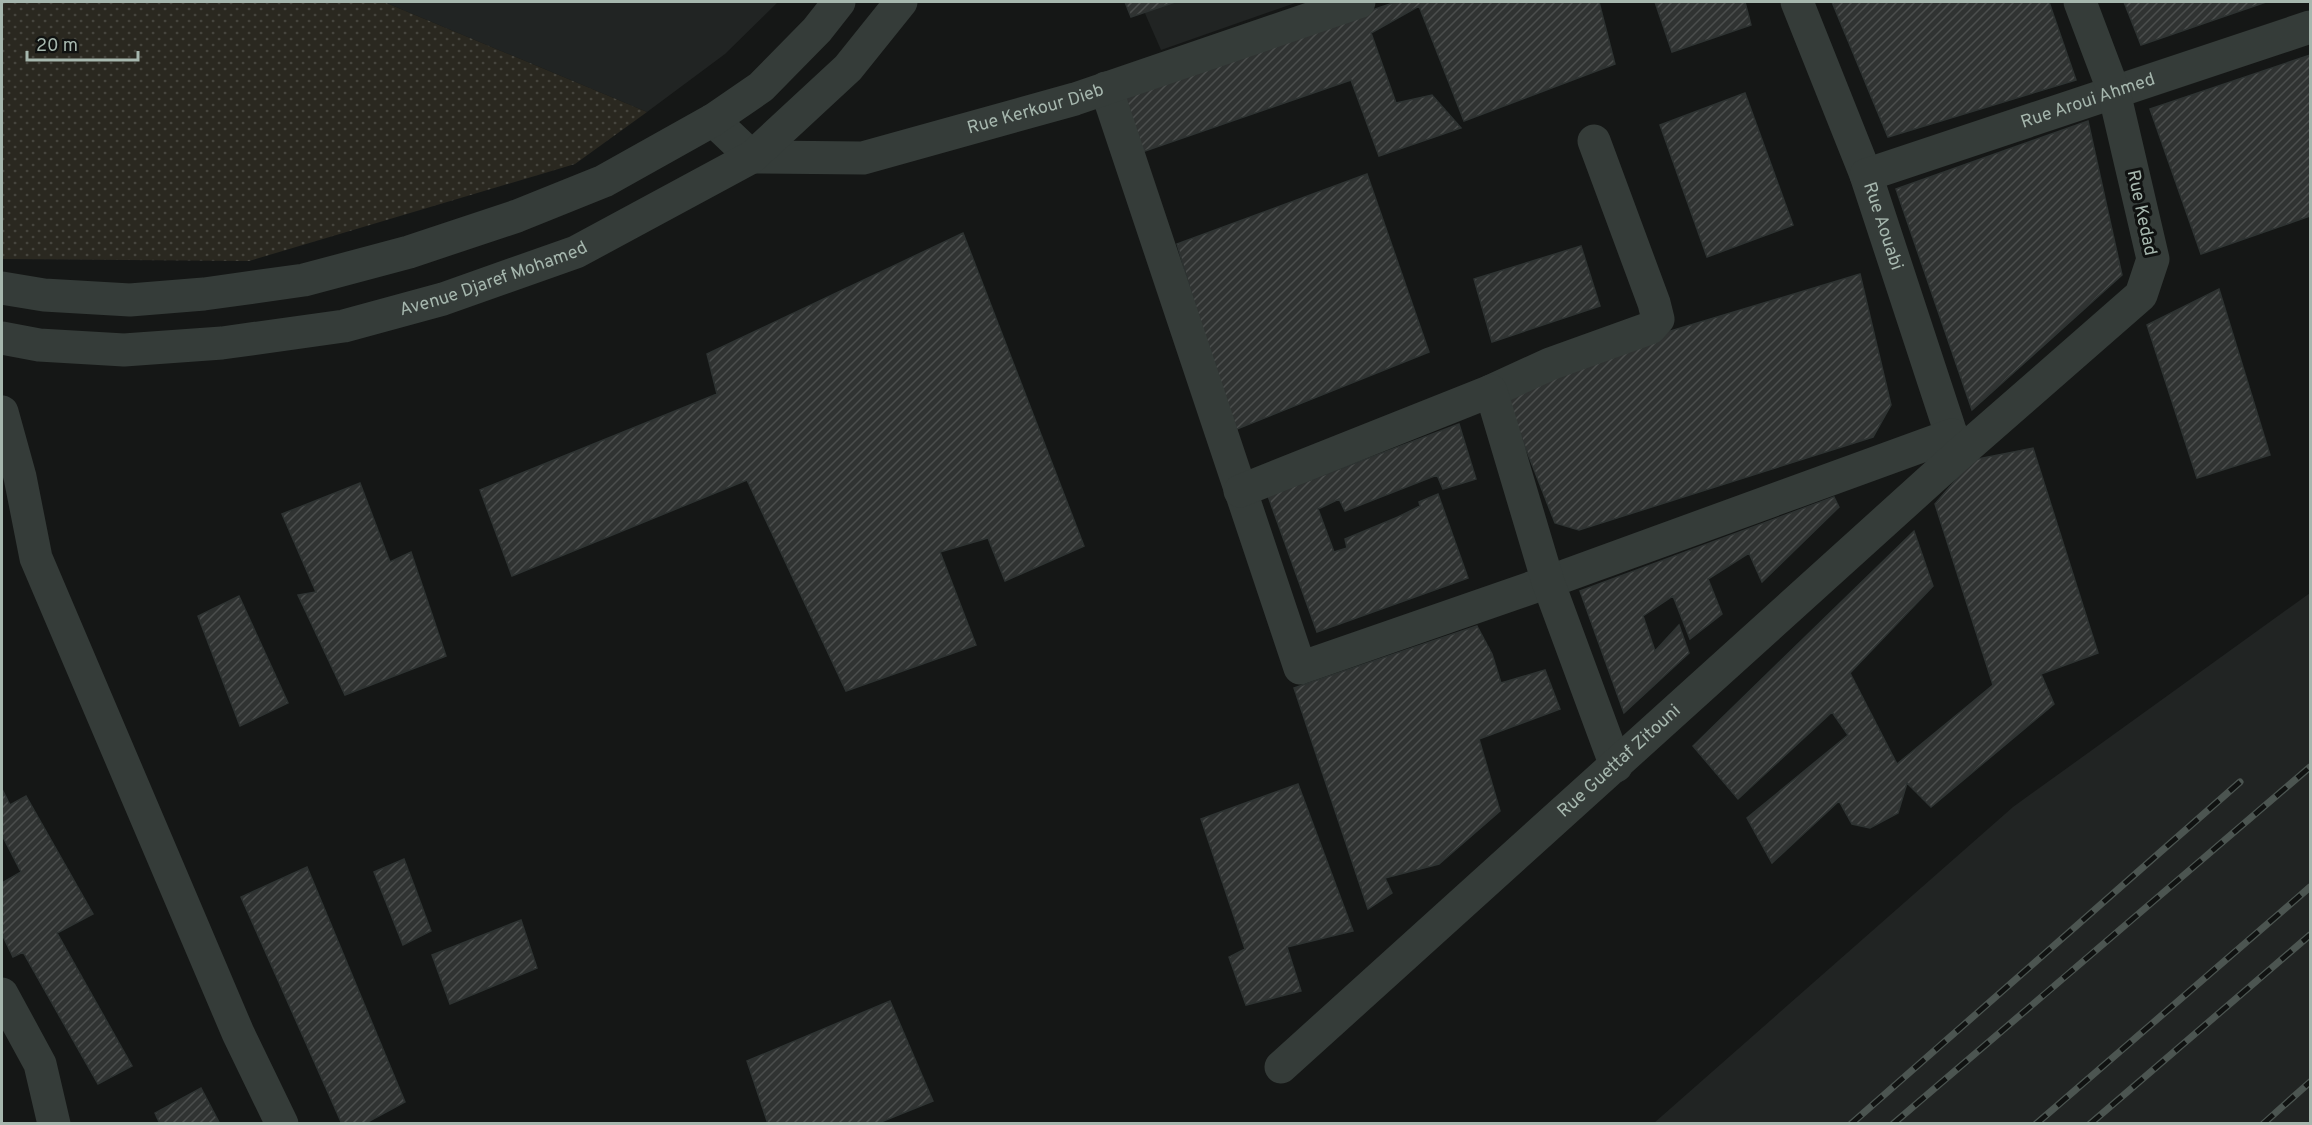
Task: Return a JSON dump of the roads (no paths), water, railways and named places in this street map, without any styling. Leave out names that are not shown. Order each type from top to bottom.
[{"type":"street","points":[[2,293],[130,300],[204,294],[304,280],[409,252],[517,216],[604,181],[713,120],[761,87],[817,30],[839,2]]},
{"type":"street","name":"Avenue Djaref Mohamed","points":[[2,338],[39,345],[124,350],[222,343],[344,326],[443,299],[576,252],[666,206],[752,157],[848,68],[901,2]]},
{"type":"street","name":"Rue Kerkour Dieb","points":[[752,157],[863,158],[1075,99],[1359,2]]},
{"type":"street","name":"Rue Aouabi","points":[[1797,2],[1866,175],[1955,445]]},
{"type":"street","name":"Rue Kedad","points":[[1955,445],[2141,295],[2153,259],[2114,92],[2080,2]]},
{"type":"street","name":"Rue Aroui Ahmed","points":[[1866,175],[2310,27]]},
{"type":"street","points":[[1106,88],[1300,668],[1955,445]]},
{"type":"street","points":[[713,120],[752,157]]},
{"type":"street","points":[[1240,490],[1491,392],[1550,364],[1650,328],[1658,319],[1654,303],[1594,141]]},
{"type":"street","points":[[1491,392],[1548,582],[1616,766]]},
{"type":"street","points":[[2,412],[11,479],[36,558],[238,1033],[282,1124]]},
{"type":"street","name":"Rue Guettaf Zitouni","points":[[1281,1067],[1616,766],[1955,445]]},
{"type":"street","points":[[2,994],[40,1064],[54,1124]]},
{"type":"railway","points":[[1893,1124],[2310,767]]},
{"type":"railway","points":[[1851,1124],[2240,782]]},
{"type":"railway","points":[[2036,1124],[2310,887]]},
{"type":"railway","points":[[2090,1124],[2310,935]]},
{"type":"railway","points":[[2263,1124],[2310,1082]]}]
